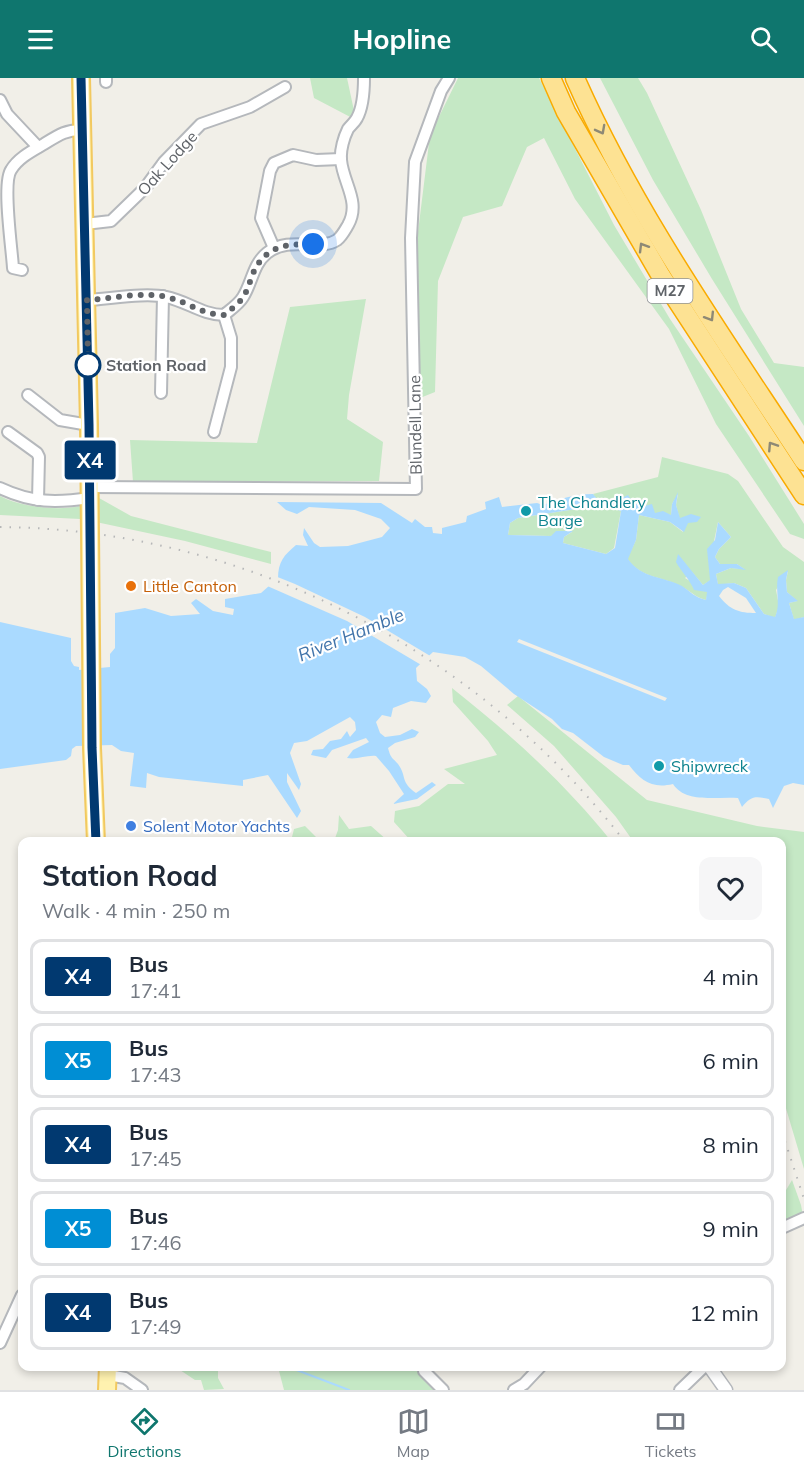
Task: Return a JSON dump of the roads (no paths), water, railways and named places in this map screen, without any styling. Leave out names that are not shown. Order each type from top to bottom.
[{"type":"highway","name":"M27","points":[[551,78],[566,112],[661,276],[804,495]]},
{"type":"highway","name":"M27","points":[[575,78],[665,246],[804,461]]},
{"type":"main road","points":[[81,78],[87,300],[92,748],[96,837]]},
{"type":"street","points":[[87,300],[163,296],[181,300],[211,315],[224,315],[240,302],[255,268],[264,255],[274,248],[286,244],[327,244],[337,240],[353,216],[354,203],[340,159],[349,128],[357,118],[363,98],[364,78]]},
{"type":"street","name":"Blundell Lane","points":[[90,492],[416,489],[411,238],[416,162],[441,91],[449,78]]},
{"type":"street","name":"Oak Lodge","points":[[85,224],[111,221],[145,188],[164,162],[201,124],[250,107],[285,87]]},
{"type":"street","points":[[0,100],[7,114],[38,147]]},
{"type":"street","points":[[22,270],[13,268],[4,190],[9,172],[17,162],[38,147],[70,129],[82,130]]},
{"type":"street","points":[[274,248],[261,218],[270,171],[274,163],[293,154],[316,160],[340,159]]},
{"type":"street","points":[[161,393],[163,296]]},
{"type":"street","points":[[214,432],[231,367],[231,338],[224,315]]},
{"type":"street","points":[[28,394],[60,420],[89,425]]},
{"type":"street","points":[[8,432],[37,453],[39,457],[38,500]]},
{"type":"street","points":[[0,488],[19,497],[61,502],[90,492]]},
{"type":"street","points":[[786,1226],[803,1219]]},
{"type":"street","points":[[0,1343],[18,1314]]},
{"type":"street","points":[[424,1371],[444,1390]]},
{"type":"street","points":[[514,1390],[524,1384],[536,1371]]},
{"type":"street","points":[[680,1390],[701,1371]]},
{"type":"street","points":[[711,1371],[726,1390]]},
{"type":"street","points":[[107,1377],[125,1378],[142,1390]]},
{"type":"water","name":"River Hamble","points":[[678,492],[676,505],[680,518],[691,514],[701,517],[697,522],[688,523],[684,532],[670,522],[639,515],[636,540],[628,559],[634,565],[646,574],[682,586],[706,600],[707,592],[694,590],[676,562],[678,554],[703,585],[710,580],[707,549],[715,540],[718,522],[731,537],[719,549],[715,557],[720,564],[737,564],[746,570],[731,568],[716,574],[718,584],[734,583],[746,588],[764,614],[775,617],[778,607],[778,577],[788,570],[787,592],[798,601],[789,603],[794,619],[804,617],[804,785],[793,783],[784,786],[773,808],[769,799],[760,797],[748,801],[742,807],[738,798],[694,797],[679,790],[673,784],[659,785],[648,782],[629,765],[623,765],[604,757],[573,733],[562,729],[552,719],[514,694],[481,666],[465,657],[433,652],[416,668],[417,681],[427,689],[431,696],[426,703],[411,701],[393,708],[391,717],[382,715],[376,722],[380,733],[385,737],[400,735],[412,729],[419,732],[415,737],[395,743],[388,748],[391,756],[401,768],[408,786],[416,793],[432,782],[436,785],[417,799],[393,804],[404,794],[376,756],[347,758],[353,750],[369,742],[366,738],[332,750],[326,758],[311,755],[313,750],[323,749],[330,741],[341,739],[347,731],[350,737],[356,730],[355,722],[350,717],[307,741],[294,743],[290,753],[301,784],[299,790],[287,773],[287,782],[301,811],[297,818],[268,775],[243,780],[243,786],[159,777],[147,773],[146,788],[130,786],[134,753],[121,751],[112,745],[76,746],[66,760],[0,769],[0,622],[71,638],[71,661],[74,666],[79,667],[79,670],[110,667],[110,654],[115,648],[115,613],[145,608],[171,616],[200,614],[191,603],[196,599],[213,611],[233,615],[234,609],[225,607],[225,599],[261,593],[278,578],[282,559],[288,552],[296,545],[308,546],[303,535],[304,528],[314,543],[320,547],[348,546],[382,537],[390,528],[381,519],[355,510],[309,507],[297,514],[286,510],[277,502],[381,503],[412,523],[415,519],[425,527],[432,527],[433,533],[442,534],[442,528],[466,522],[467,516],[486,509],[485,502],[499,497],[502,507],[537,503],[543,505],[567,497],[586,494],[593,494],[598,500],[612,503],[628,495],[641,507],[652,504],[655,513],[663,511],[671,515],[672,504]],"holes":[[[602,505],[621,511],[615,548],[606,554],[563,543],[564,537],[573,531],[556,531],[551,536],[508,535],[510,523],[518,518]],[[728,587],[746,598],[756,613],[740,611],[727,605],[719,596]]]},
{"type":"waterway","points":[[299,1371],[349,1390]]},
{"type":"railway","points":[[0,527],[91,533],[179,550],[266,577],[348,613],[426,658],[499,712],[566,773],[621,837]]},
{"type":"railway","points":[[786,1144],[804,1199]]},
{"type":"place","name":"Station Road","points":[[88,365]]},
{"type":"place","name":"The Chandlery Barge","points":[[526,511]]},
{"type":"place","name":"Little Canton","points":[[131,586]]},
{"type":"place","name":"Shipwreck","points":[[659,766]]},
{"type":"place","name":"Solent Motor Yachts","points":[[131,826]]}]
